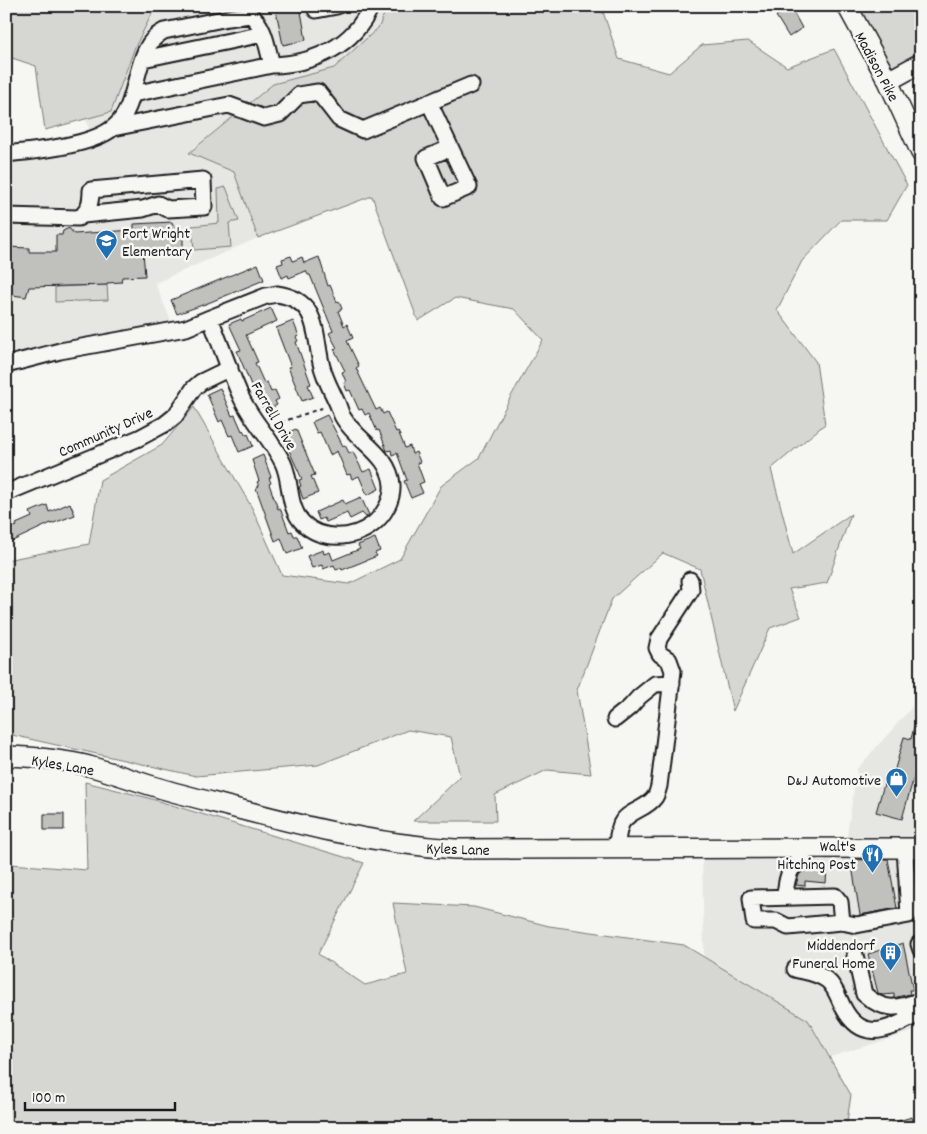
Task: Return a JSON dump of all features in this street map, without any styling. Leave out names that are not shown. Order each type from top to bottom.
[{"type":"main road","name":"Madison Pike","points":[[847,6],[888,81],[921,153]]},
{"type":"main road","points":[[888,81],[921,63]]},
{"type":"main road","name":"Kyles Lane","points":[[6,756],[65,761],[88,766],[288,822],[367,840],[455,849],[913,848]]},
{"type":"street","points":[[316,10],[338,6]]},
{"type":"street","points":[[133,94],[314,58],[344,41],[358,29],[371,6]]},
{"type":"street","points":[[113,128],[122,118],[133,94],[148,45],[157,35],[164,31],[250,15],[256,19],[261,27],[272,65]]},
{"type":"street","points":[[143,59],[263,34]]},
{"type":"street","points":[[6,154],[67,145],[92,138],[113,128],[229,105],[264,118],[280,114],[298,95],[318,92],[340,119],[363,130],[471,85]]},
{"type":"street","points":[[429,102],[450,148]]},
{"type":"street","points":[[6,216],[78,218],[88,210],[91,202],[91,190],[203,180],[204,207],[168,209],[158,204],[143,209],[83,215]]},
{"type":"street","name":"Farrell Drive","points":[[6,365],[60,351],[186,328],[210,318],[266,296],[277,294],[298,301],[304,305],[312,318],[321,364],[344,419],[378,455],[391,476],[391,494],[384,511],[374,524],[352,534],[328,536],[314,532],[303,523],[296,514],[292,504],[283,464],[271,442],[242,399],[210,318]]},
{"type":"street","name":"Community Drive","points":[[6,492],[139,438],[165,424],[175,416],[194,388],[201,382],[230,368]]},
{"type":"street","points":[[617,848],[618,834],[622,823],[627,816],[637,809],[648,805],[655,797],[659,786],[674,671],[669,660],[660,654],[657,648],[659,639],[691,590],[690,580]]},
{"type":"street","points":[[615,719],[630,708],[654,684],[672,683]]},
{"type":"street","points":[[842,922],[840,902],[835,896],[751,898],[754,921],[776,922],[788,927],[842,922],[856,925],[915,914],[913,848]]},
{"type":"street","points":[[785,897],[786,877],[797,862],[803,859],[802,849]]},
{"type":"street","points":[[855,955],[866,996],[890,1007],[902,1007],[921,1000]]},
{"type":"street","points":[[795,969],[816,974],[828,981],[849,1019],[859,1028],[878,1030],[896,1025],[921,1013]]},
{"type":"path","points":[[261,429],[337,403]]},
{"type":"shaded area","points":[[6,6],[156,6],[135,47],[111,112],[45,130],[36,66],[6,56]]},
{"type":"shaded area","name":"Fort Wright Elementary","points":[[156,6],[387,6],[379,27],[334,68],[273,84],[189,152],[234,172],[258,238],[155,283],[175,330],[6,365],[6,154],[92,138],[86,119],[111,112],[135,47]]},
{"type":"shaded area","points":[[387,6],[601,6],[619,59],[669,73],[702,45],[748,41],[787,67],[834,49],[907,185],[887,220],[841,220],[802,261],[777,310],[816,362],[825,424],[771,469],[793,554],[851,514],[827,583],[789,589],[801,617],[770,628],[733,711],[700,569],[663,553],[612,599],[577,690],[591,774],[547,770],[495,795],[496,821],[413,821],[460,777],[451,737],[408,730],[318,765],[196,776],[16,736],[6,732],[6,560],[89,544],[100,480],[162,445],[194,407],[252,508],[282,575],[349,584],[400,559],[441,486],[479,458],[543,340],[514,309],[455,298],[418,321],[372,196],[258,238],[234,172],[189,153],[273,84],[334,68],[379,27]]},
{"type":"shaded area","points":[[847,6],[921,6],[921,63],[888,81]]},
{"type":"shaded area","points":[[226,187],[239,221],[229,223],[231,247],[194,250],[192,226],[219,223],[218,189]]},
{"type":"shaded area","points":[[107,285],[108,300],[55,302],[55,287]]},
{"type":"shaded area","points":[[921,697],[921,1029],[830,1057],[808,1020],[704,957],[702,849],[845,848],[857,769]]},
{"type":"shaded area","points":[[85,782],[145,797],[364,863],[318,954],[365,985],[407,974],[393,903],[474,907],[549,926],[684,945],[808,1020],[851,1095],[846,1128],[14,1128],[6,1122],[6,856],[11,864],[87,870]]},
{"type":"building","points":[[275,6],[300,6],[306,40],[283,45]]},
{"type":"building","points":[[791,8],[802,28],[789,37],[776,16]]},
{"type":"building","name":"Fort Wright Elementary","points":[[172,222],[183,233],[183,249],[143,252],[145,276],[122,277],[121,282],[107,283],[107,285],[29,287],[26,297],[6,294],[6,247],[29,248],[29,252],[56,252],[56,235],[62,235],[63,231],[69,228],[74,234],[134,230],[134,224]]},
{"type":"building","points":[[291,256],[293,261],[302,257],[304,263],[319,257],[328,286],[330,285],[342,309],[338,311],[344,326],[347,324],[353,338],[347,341],[359,366],[356,368],[376,410],[380,408],[383,414],[387,412],[405,448],[410,446],[412,454],[416,452],[420,462],[417,463],[424,482],[419,484],[423,493],[411,498],[404,481],[407,480],[397,453],[392,455],[391,450],[387,451],[379,430],[377,431],[369,413],[365,415],[362,409],[359,410],[350,390],[347,391],[342,372],[345,371],[334,349],[337,348],[329,333],[333,331],[310,275],[306,271],[289,278],[288,275],[282,278],[277,265],[283,263],[282,259]]},
{"type":"building","points":[[258,264],[264,280],[177,314],[171,300]]},
{"type":"building","points":[[271,308],[277,321],[246,335],[258,362],[255,363],[264,383],[267,382],[271,392],[275,390],[279,399],[275,401],[277,405],[266,410],[264,406],[262,407],[251,385],[237,351],[241,350],[229,324],[241,319],[242,321]]},
{"type":"building","points":[[293,321],[299,336],[296,337],[298,341],[296,342],[311,384],[308,385],[313,397],[302,401],[288,367],[291,367],[276,328]]},
{"type":"building","points":[[220,388],[232,416],[235,415],[242,431],[246,435],[248,434],[253,446],[239,452],[232,435],[229,436],[222,420],[219,422],[207,394]]},
{"type":"building","points":[[327,415],[343,446],[345,445],[349,453],[353,452],[363,472],[371,469],[379,489],[367,495],[359,476],[352,479],[350,474],[347,475],[337,451],[330,455],[320,432],[317,433],[312,422]]},
{"type":"building","points":[[296,429],[315,475],[311,476],[318,493],[303,499],[299,487],[301,486],[299,480],[302,479],[282,435]]},
{"type":"building","points":[[263,455],[271,477],[269,478],[271,483],[269,484],[278,509],[280,508],[289,532],[292,531],[294,536],[297,536],[302,548],[287,554],[281,538],[275,541],[256,488],[259,486],[257,482],[259,481],[252,460]]},
{"type":"building","points":[[361,497],[369,515],[366,517],[362,513],[350,519],[347,513],[326,522],[324,518],[319,520],[316,512],[343,500],[345,504]]},
{"type":"building","points":[[70,503],[75,515],[51,523],[6,544],[6,530],[32,517],[30,512],[47,505],[49,512]]},
{"type":"building","points":[[375,538],[380,551],[375,553],[377,556],[342,570],[341,568],[336,570],[334,565],[323,569],[322,565],[312,568],[307,556],[323,550],[324,554],[330,552],[333,560],[360,549],[358,545]]},
{"type":"building","points":[[914,727],[921,729],[921,752],[902,819],[876,812],[885,781],[891,783],[904,737],[911,739]]},
{"type":"building","points":[[44,814],[64,814],[64,830],[44,830]]},
{"type":"building","name":"Walt's Hitching Post","points":[[888,859],[897,908],[860,915],[851,860]]},
{"type":"building","points":[[809,866],[827,868],[826,883],[805,881],[805,886],[796,885],[799,875]]},
{"type":"building","name":"Middendorf Funeral Home","points":[[903,943],[913,990],[909,990],[910,994],[894,998],[894,994],[882,995],[878,993],[868,954]]},
{"type":"building","points":[[912,1117],[915,1128],[884,1128],[884,1125]]},
{"type":"place","name":"Fort Wright Elementary","points":[[106,260]]},
{"type":"place","name":"D&J Automotive","points":[[897,798]]},
{"type":"place","name":"Walt's Hitching Post","points":[[872,873]]},
{"type":"place","name":"Middendorf Funeral Home","points":[[891,972]]}]
